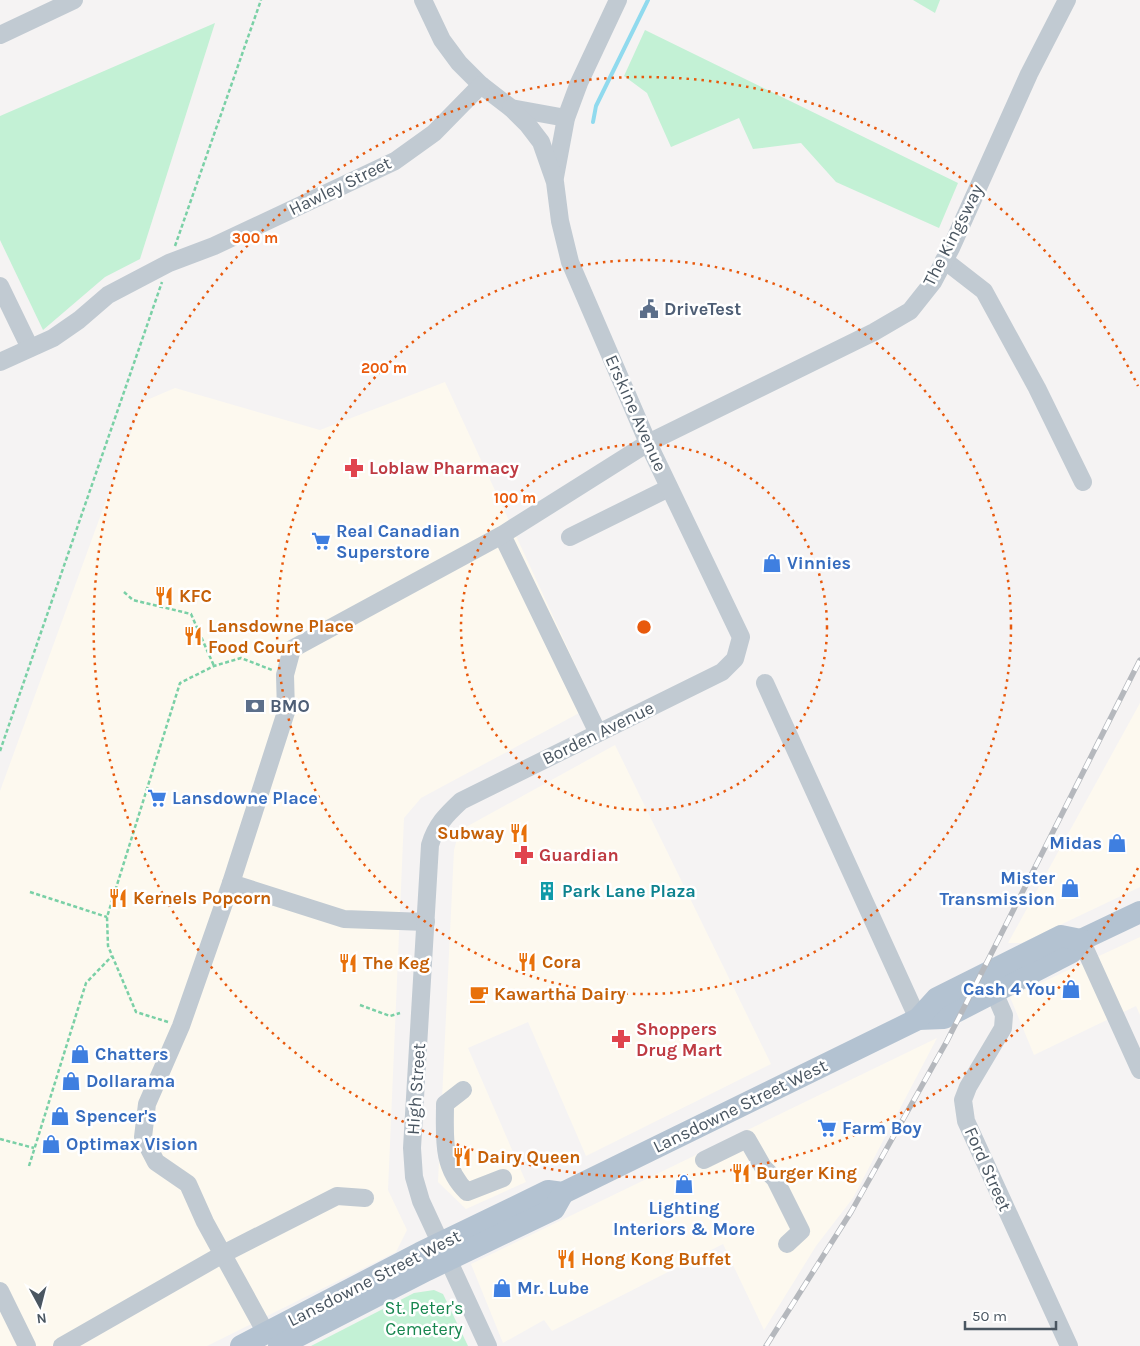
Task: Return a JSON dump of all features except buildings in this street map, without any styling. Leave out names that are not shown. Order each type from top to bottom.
[{"type":"main road","name":"Lansdowne Street West","points":[[918,1019],[944,1018],[1072,952],[1081,940],[1140,912]]},
{"type":"main road","name":"Lansdowne Street West","points":[[241,1346],[272,1340],[443,1252],[554,1208],[563,1193],[918,1019],[936,998],[1061,936],[1081,940]]},
{"type":"street","points":[[0,34],[74,0]]},
{"type":"street","points":[[423,0],[442,40],[459,63],[481,85],[511,108],[541,142],[555,182]]},
{"type":"street","points":[[555,182],[566,118],[579,83],[618,0]]},
{"type":"street","name":"The Kingsway","points":[[272,1340],[223,1254],[188,1184],[156,1162],[143,1137],[147,1104],[181,1026],[231,883],[286,712],[285,675],[292,649],[502,535],[648,443],[874,332],[910,311],[933,282],[1029,74],[1067,0]]},
{"type":"street","name":"Hawley Street","points":[[0,362],[53,338],[79,320],[108,295],[169,263],[214,246],[395,161],[434,133],[481,85]]},
{"type":"street","points":[[511,108],[566,118]]},
{"type":"street","name":"Erskine Avenue","points":[[555,182],[560,221],[570,262],[648,443],[741,637]]},
{"type":"street","points":[[944,260],[984,291],[1037,388],[1082,482]]},
{"type":"street","points":[[0,286],[30,348]]},
{"type":"street","points":[[570,537],[669,488]]},
{"type":"street","points":[[502,535],[598,734]]},
{"type":"street","name":"Borden Avenue","points":[[442,819],[461,801],[722,672],[735,659],[741,637]]},
{"type":"street","points":[[765,682],[918,1019]]},
{"type":"street","name":"High Street","points":[[442,819],[434,830],[430,845],[412,1148],[414,1177],[420,1201],[488,1346]]},
{"type":"street","points":[[231,883],[344,919],[426,922]]},
{"type":"street","points":[[1081,940],[1140,1070]]},
{"type":"street","name":"Ford Street","points":[[994,992],[1004,1015],[1003,1028],[968,1087],[963,1100],[966,1121],[1068,1346]]},
{"type":"street","points":[[464,1090],[445,1104],[445,1154],[459,1184],[467,1192],[503,1178]]},
{"type":"street","points":[[704,1160],[747,1139],[763,1167],[775,1179],[801,1231],[788,1244]]},
{"type":"street","points":[[62,1346],[223,1254],[337,1196],[365,1198]]},
{"type":"street","points":[[0,1291],[27,1346]]},
{"type":"path","points":[[0,751],[261,0]]},
{"type":"path","points":[[124,592],[132,600],[191,614],[214,666]]},
{"type":"path","points":[[181,1026],[136,1012],[108,946],[106,917],[180,682],[214,666],[241,658],[285,675]]},
{"type":"path","points":[[30,892],[106,917]]},
{"type":"path","points":[[29,1166],[86,983],[112,956]]},
{"type":"path","points":[[360,1006],[390,1016],[400,1013]]},
{"type":"path","points":[[0,1139],[34,1148]]},
{"type":"shaded area","points":[[445,382],[594,705],[421,798],[404,818],[388,1190],[407,1230],[396,1252],[207,1346],[0,1346],[0,791],[142,402],[175,388],[320,430]]},
{"type":"shaded area","points":[[1140,703],[1140,887],[1022,943],[1008,943]]},
{"type":"shaded area","points":[[615,745],[771,1064],[586,1156],[528,1022],[468,1048],[526,1182],[466,1209],[438,1182],[454,850],[458,835],[466,827]]},
{"type":"shaded area","points":[[1140,937],[1140,1015],[1136,1006],[1034,1055],[1010,997]]},
{"type":"shaded area","points":[[937,1038],[853,1198],[816,1246],[764,1330],[723,1244],[552,1331],[544,1320],[503,1343],[471,1264]]},
{"type":"green space","points":[[913,0],[940,0],[935,13]]},
{"type":"green space","points":[[215,23],[140,259],[105,277],[43,330],[0,240],[0,116]]},
{"type":"green space","points":[[645,30],[958,183],[939,228],[836,182],[801,143],[753,149],[739,118],[671,147],[647,93],[624,76]]},
{"type":"green space","name":"St. Peter's Cemetery","points":[[434,1290],[443,1294],[468,1346],[311,1346],[414,1293]]},
{"type":"waterway","points":[[593,122],[596,106],[648,0]]},
{"type":"railway","points":[[766,1346],[851,1212],[947,1041],[1140,660]]},
{"type":"place","name":"DriveTest","points":[[649,309]]},
{"type":"place","name":"Loblaw Pharmacy","points":[[354,468]]},
{"type":"place","name":"Real Canadian Superstore","points":[[321,541]]},
{"type":"place","name":"Vinnies","points":[[772,563]]},
{"type":"place","name":"KFC","points":[[164,596]]},
{"type":"place","name":"Lansdowne Place Food Court","points":[[193,636]]},
{"type":"place","name":"BMO","points":[[255,706]]},
{"type":"place","name":"Lansdowne Place","points":[[157,798]]},
{"type":"place","name":"Subway","points":[[519,833]]},
{"type":"place","name":"Midas","points":[[1117,843]]},
{"type":"place","name":"Guardian","points":[[524,855]]},
{"type":"place","name":"Mister Transmission","points":[[1070,888]]},
{"type":"place","name":"Park Lane Plaza","points":[[547,891]]},
{"type":"place","name":"Kernels Popcorn","points":[[118,898]]},
{"type":"place","name":"Cora","points":[[527,962]]},
{"type":"place","name":"The Keg","points":[[348,963]]},
{"type":"place","name":"Cash 4 You","points":[[1071,989]]},
{"type":"place","name":"Kawartha Dairy","points":[[479,994]]},
{"type":"place","name":"Shoppers Drug Mart","points":[[621,1039]]},
{"type":"place","name":"Chatters","points":[[80,1054]]},
{"type":"place","name":"Dollarama","points":[[71,1081]]},
{"type":"place","name":"Spencer's","points":[[60,1116]]},
{"type":"place","name":"Farm Boy","points":[[827,1128]]},
{"type":"place","name":"Optimax Vision","points":[[51,1144]]},
{"type":"place","name":"Dairy Queen","points":[[462,1157]]},
{"type":"place","name":"Burger King","points":[[741,1173]]},
{"type":"place","name":"Lighting Interiors & More","points":[[684,1184]]},
{"type":"place","name":"Hong Kong Buffet","points":[[566,1259]]},
{"type":"place","name":"Mr. Lube","points":[[502,1288]]}]
